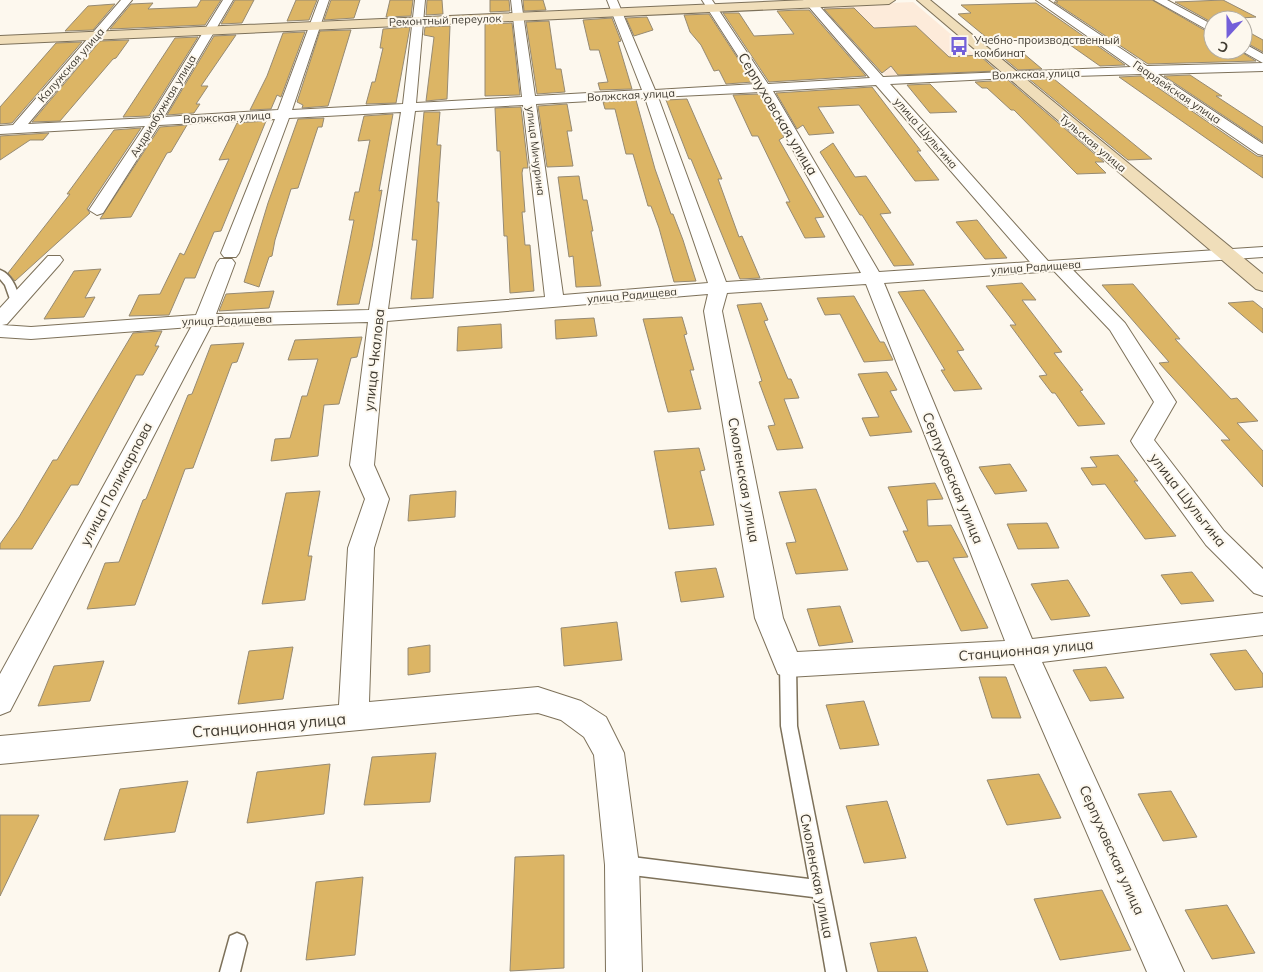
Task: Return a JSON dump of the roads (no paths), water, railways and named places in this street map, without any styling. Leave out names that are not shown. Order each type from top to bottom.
[{"type":"main road","name":"Ремонтный переулок","points":[[0,40],[518,16],[615,6],[890,0]]},
{"type":"main road","name":"Тульская улица","points":[[923,0],[1263,285]]},
{"type":"street","name":"Калужская улица","points":[[16,130],[127,0]]},
{"type":"street","name":"Андриабужная улица","points":[[97,210],[155,121],[228,0]]},
{"type":"street","name":"улица Поликарпова","points":[[0,702],[204,320],[284,114],[324,0]]},
{"type":"street","name":"улица Чкалова","points":[[353,717],[360,548],[377,499],[362,465],[378,316],[409,107],[420,0]]},
{"type":"street","name":"улица Мичурина","points":[[516,0],[555,302]]},
{"type":"street","name":"Гвардейская улица","points":[[1040,0],[1263,151]]},
{"type":"street","points":[[1159,0],[1203,24]]},
{"type":"street","name":"улица Шульгина","points":[[810,2],[1051,266],[1118,327],[1165,402],[1142,441],[1215,538],[1263,586]]},
{"type":"street","name":"Серпуховская улица","points":[[710,4],[765,88],[873,278],[1023,652],[1166,972]]},
{"type":"street","points":[[615,6],[650,94],[719,288]]},
{"type":"street","name":"Волжская улица","points":[[0,130],[1010,74],[1263,67]]},
{"type":"street","name":"улица Радищева","points":[[0,331],[31,334],[204,320],[378,316],[719,288],[1263,252]]},
{"type":"street","points":[[0,320],[54,260]]},
{"type":"street","name":"Смоленская улица","points":[[719,288],[714,311],[767,608],[788,665]]},
{"type":"street","name":"Станционная улица","points":[[788,665],[1023,652],[1263,624]]},
{"type":"street","name":"Станционная улица","points":[[0,750],[538,700],[570,710],[595,727],[609,753],[622,865]]},
{"type":"street","points":[[622,865],[624,972]]},
{"type":"lane","points":[[0,274],[10,284],[16,302]]},
{"type":"lane","name":"Смоленская улица","points":[[788,665],[789,726],[836,972]]},
{"type":"lane","points":[[622,865],[820,889]]},
{"type":"lane","points":[[230,972],[237,944]]},
{"type":"place","name":"Учебно-производственный комбинат","points":[[959,46]]}]
